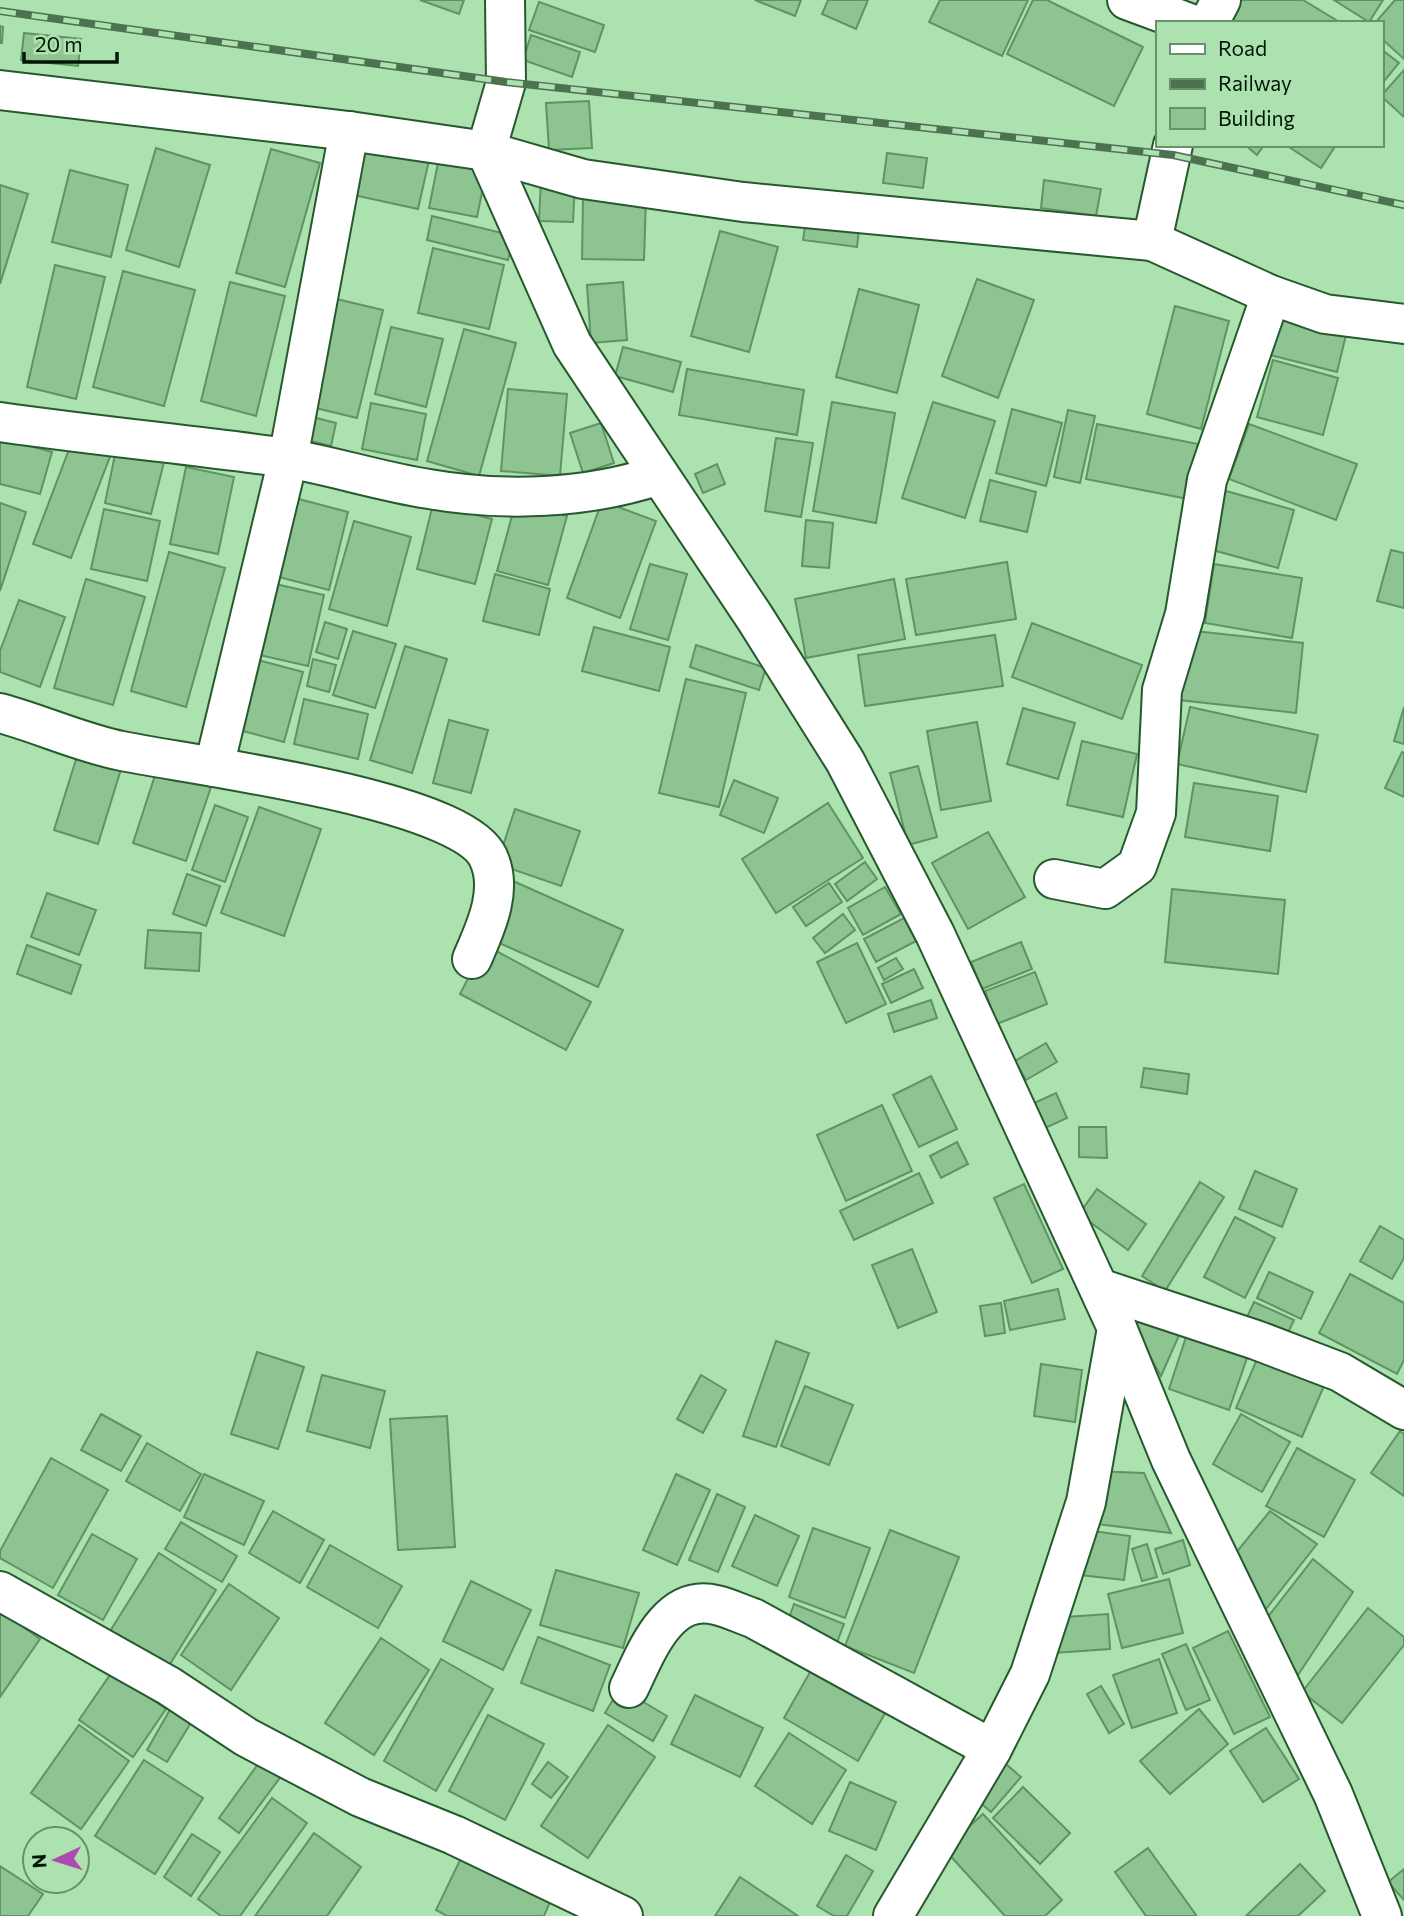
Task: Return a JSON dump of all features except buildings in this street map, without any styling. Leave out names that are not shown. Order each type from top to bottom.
[{"type":"street","points":[[505,0],[506,82],[486,151],[572,344],[845,761],[935,934],[1099,1287],[1171,1460],[1333,1794],[1382,1916]]},
{"type":"street","points":[[1126,0],[1184,21]]},
{"type":"street","points":[[1210,21],[1221,0]]},
{"type":"street","points":[[0,90],[349,131],[486,151],[583,179],[743,202],[1152,241],[1271,295],[1325,314],[1404,324]]},
{"type":"street","points":[[214,767],[288,459],[349,131]]},
{"type":"street","points":[[1152,241],[1173,147]]},
{"type":"street","points":[[1054,879],[1105,889],[1137,866],[1156,813],[1162,690],[1185,614],[1208,480],[1271,295]]},
{"type":"street","points":[[0,422],[288,459],[430,490],[503,496],[619,488],[659,475]]},
{"type":"street","points":[[0,713],[120,751],[340,791],[416,814],[470,836],[488,856],[494,881],[488,922],[472,959]]},
{"type":"street","points":[[1099,1287],[1256,1340],[1340,1372],[1404,1410]]},
{"type":"street","points":[[892,1916],[992,1749],[1030,1674],[1086,1502],[1117,1328]]},
{"type":"street","points":[[0,1591],[148,1674],[257,1743],[360,1797],[454,1835],[624,1916]]},
{"type":"street","points":[[629,1688],[653,1640],[674,1614],[685,1606],[715,1604],[753,1618],[992,1749]]},
{"type":"railway","points":[[0,11],[506,82],[1173,155],[1404,205]]}]
